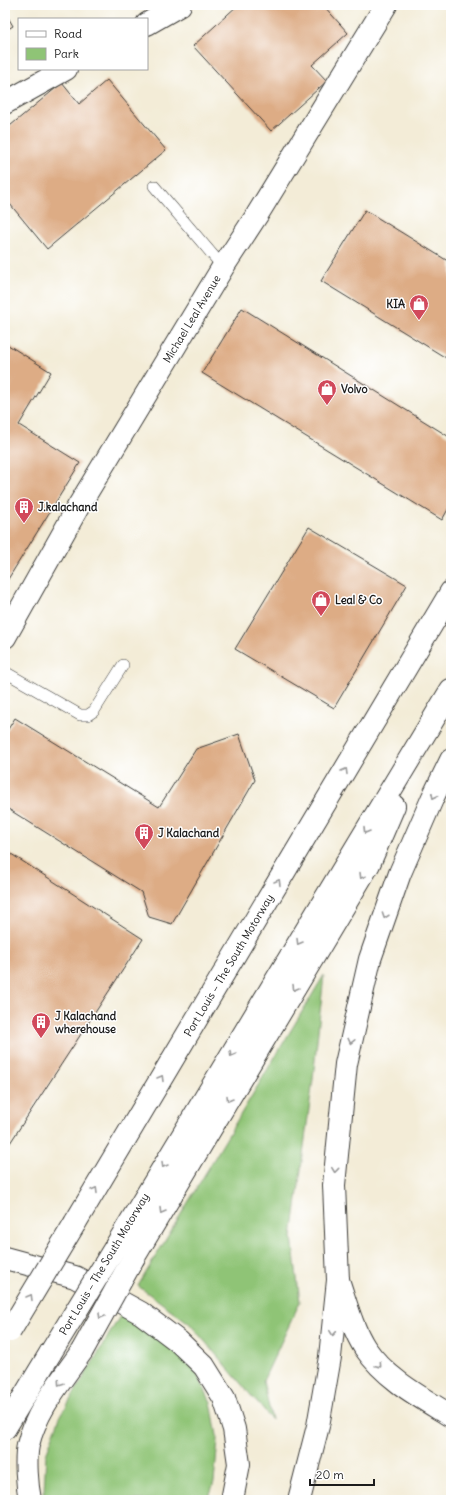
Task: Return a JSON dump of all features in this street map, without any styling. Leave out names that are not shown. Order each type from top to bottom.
[{"type":"main road","points":[[148,23],[180,5]]},
{"type":"main road","name":"Michael Leal Avenue","points":[[5,637],[78,506],[223,267],[257,215],[386,5]]},
{"type":"main road","points":[[5,104],[64,70]]},
{"type":"main road","name":"Port Louis – The South Motorway","points":[[6,1336],[75,1223],[451,592]]},
{"type":"main road","name":"Port Louis – The South Motorway","points":[[5,1428],[451,690]]},
{"type":"main road","points":[[30,1500],[27,1483],[28,1445],[39,1415],[82,1351],[134,1258],[369,864],[429,726]]},
{"type":"main road","points":[[299,1500],[318,1426],[330,1357],[338,1280],[334,1185],[346,1064],[370,959],[400,873],[451,760]]},
{"type":"main road","points":[[5,1258],[75,1277],[141,1313],[178,1341],[204,1366],[224,1398],[234,1429],[239,1464],[232,1500]]},
{"type":"main road","points":[[338,1280],[352,1320],[365,1348],[388,1375],[451,1416]]},
{"type":"lane","points":[[154,186],[223,267]]},
{"type":"lane","points":[[5,672],[80,715],[88,715],[94,711],[123,665]]},
{"type":"green space","points":[[324,975],[313,1079],[292,1237],[300,1302],[263,1381],[272,1420],[189,1323],[138,1286]]},
{"type":"green space","points":[[123,1311],[167,1342],[195,1370],[211,1402],[218,1441],[214,1482],[208,1500],[46,1500],[44,1492],[46,1454],[60,1417]]},
{"type":"building","points":[[238,5],[258,5],[260,7],[262,5],[323,5],[348,33],[312,65],[327,81],[271,131],[193,46]]},
{"type":"building","points":[[5,12],[13,26],[5,31]]},
{"type":"building","points":[[107,80],[166,150],[47,249],[5,198],[5,130],[62,83],[79,104]]},
{"type":"building","name":"KIA","points":[[365,210],[451,263],[451,361],[321,281]]},
{"type":"building","name":"Volvo","points":[[242,308],[451,438],[451,504],[442,520],[202,373]]},
{"type":"building","name":"J.kalachand","points":[[5,343],[51,372],[19,425],[80,463],[5,584]]},
{"type":"building","name":"Leal & Co","points":[[309,527],[407,585],[334,708],[235,649]]},
{"type":"building","name":"J Kalachand","points":[[15,718],[159,807],[196,749],[239,734],[255,780],[172,924],[149,917],[141,892],[5,807],[5,734]]},
{"type":"building","name":"J Kalachand wherehouse","points":[[5,850],[143,939],[10,1143],[5,1139]]},
{"type":"place","name":"KIA","points":[[419,321]]},
{"type":"place","name":"Volvo","points":[[327,406]]},
{"type":"place","name":"J.kalachand","points":[[24,524]]},
{"type":"place","name":"Leal & Co","points":[[321,617]]},
{"type":"place","name":"J Kalachand","points":[[144,850]]},
{"type":"place","name":"J Kalachand wherehouse","points":[[41,1039]]}]
